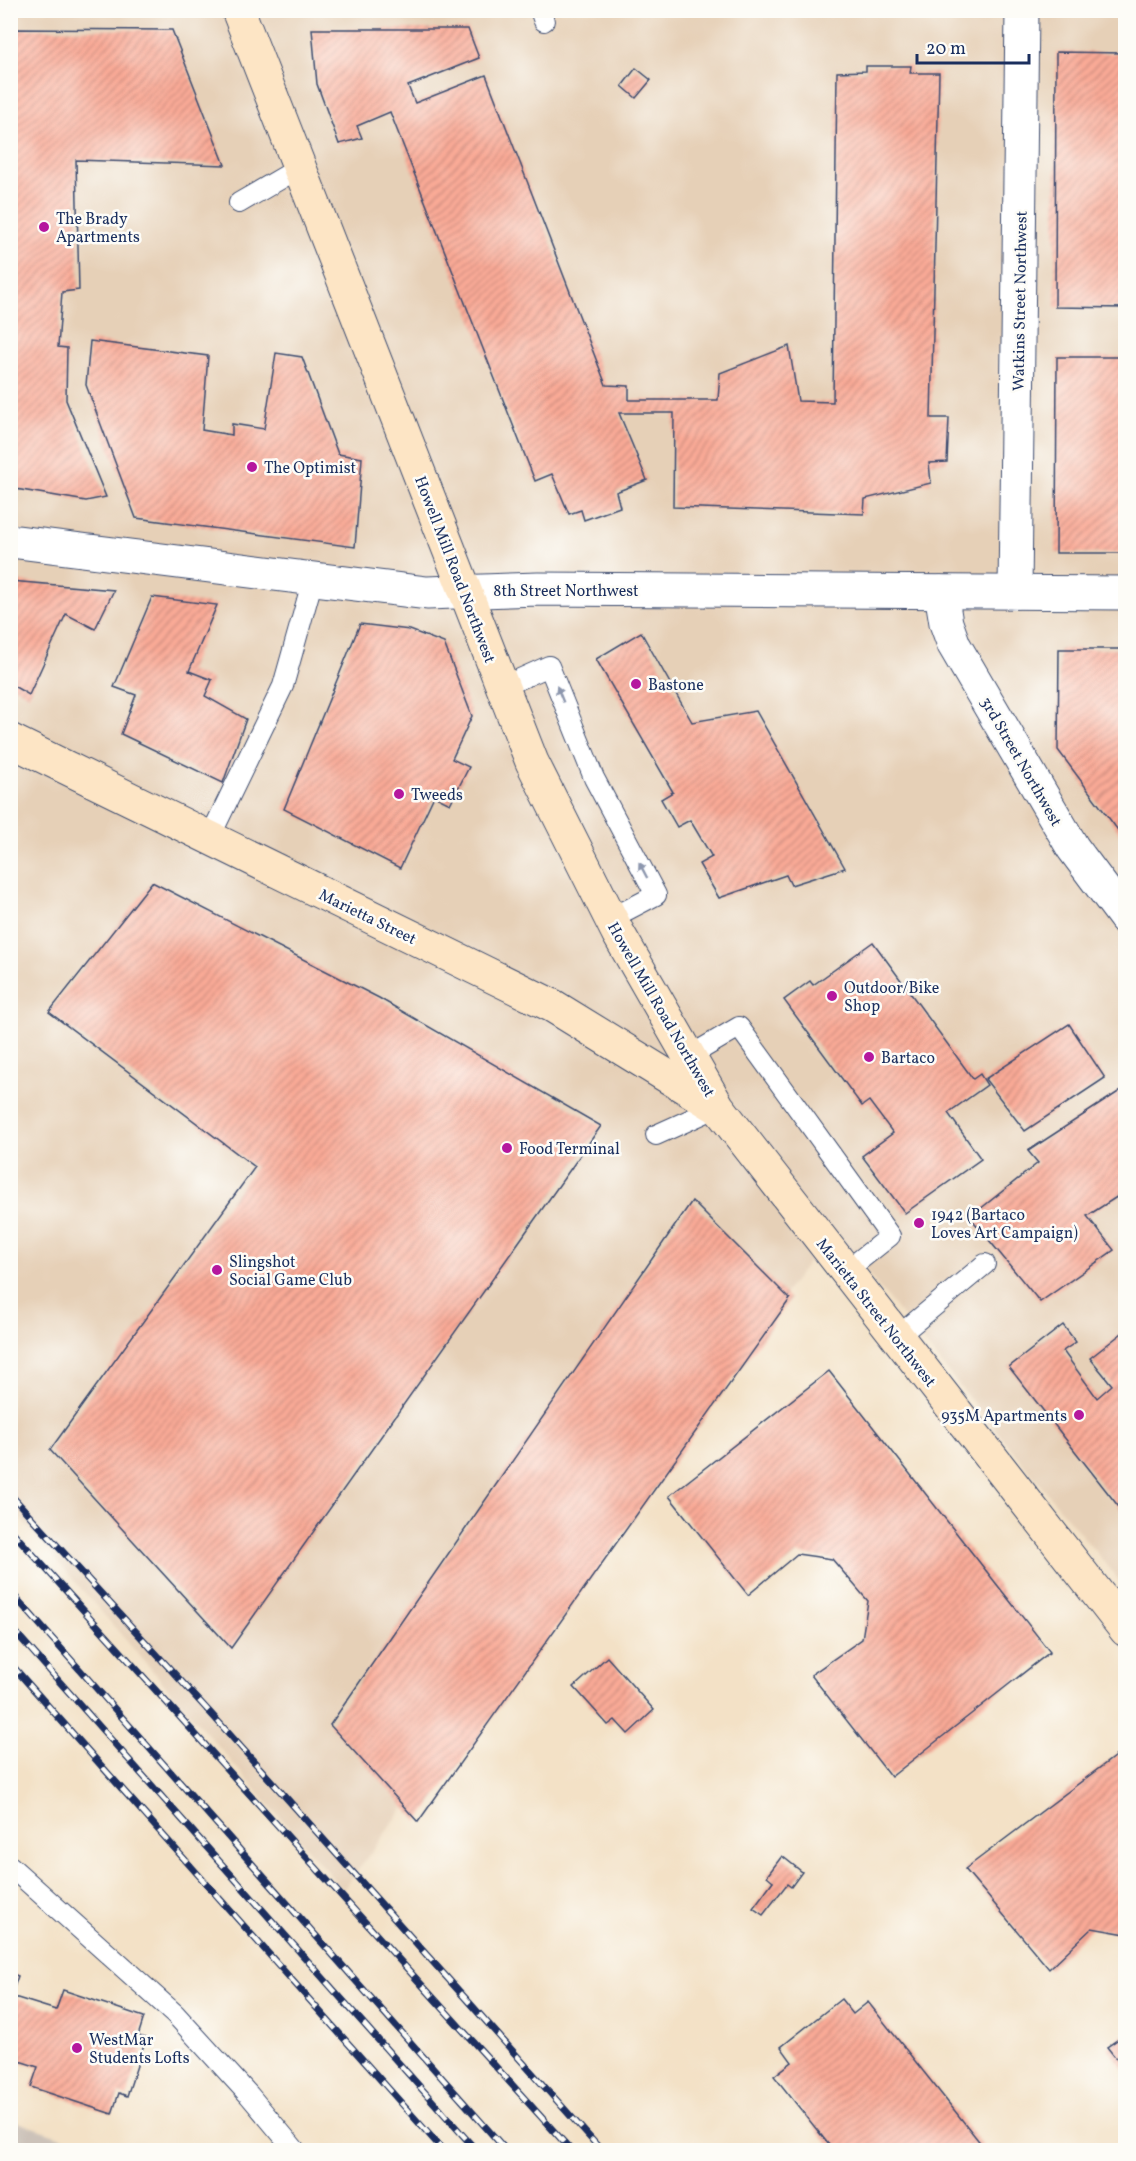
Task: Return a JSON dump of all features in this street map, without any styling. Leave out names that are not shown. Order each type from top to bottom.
[{"type":"main road","name":"Howell Mill Road Northwest","points":[[238,10],[532,762],[610,919],[718,1107]]},
{"type":"main road","name":"Marietta Street","points":[[10,740],[553,1006],[718,1107]]},
{"type":"main road","name":"Marietta Street Northwest","points":[[718,1107],[1125,1630]]},
{"type":"street","name":"Watkins Street Northwest","points":[[1015,592],[1022,10]]},
{"type":"street","name":"8th Street Northwest","points":[[10,541],[407,592],[550,589],[1125,593]]},
{"type":"street","name":"3rd Street Northwest","points":[[941,592],[946,623],[954,645],[1073,848],[1125,919]]},
{"type":"lane","points":[[239,203],[299,168]]},
{"type":"lane","points":[[209,839],[283,686],[313,579]]},
{"type":"lane","points":[[502,687],[549,666],[594,778],[656,895],[610,919]]},
{"type":"lane","points":[[688,1058],[739,1027],[890,1236],[846,1271]]},
{"type":"lane","points":[[656,1135],[718,1107]]},
{"type":"lane","points":[[897,1337],[985,1264]]},
{"type":"lane","points":[[10,1866],[175,2014],[249,2095],[294,2151]]},
{"type":"shaded area","points":[[10,11],[1125,11],[1125,1588],[832,1230],[343,1890],[11,1508]]},
{"type":"shaded area","points":[[11,2120],[100,2150],[11,2150]]},
{"type":"building","name":"The Brady Apartments","points":[[10,29],[172,30],[225,165],[76,160],[79,290],[62,292],[58,347],[67,348],[66,400],[106,497],[86,501],[10,488]]},
{"type":"building","points":[[312,29],[468,29],[479,58],[408,86],[415,103],[486,75],[606,385],[629,386],[629,400],[718,400],[720,373],[789,346],[798,401],[833,402],[837,72],[866,71],[866,66],[911,66],[910,73],[939,73],[931,418],[949,418],[947,462],[929,463],[931,483],[865,499],[864,514],[673,507],[674,413],[619,413],[647,480],[616,492],[620,507],[584,520],[581,510],[569,514],[552,474],[535,481],[390,112],[357,126],[362,138],[339,144],[317,84]]},
{"type":"building","points":[[1056,52],[1126,53],[1126,308],[1055,307]]},
{"type":"building","points":[[636,68],[651,80],[636,98],[622,86]]},
{"type":"building","points":[[90,341],[208,356],[202,430],[232,435],[232,424],[264,429],[276,353],[302,357],[338,454],[362,458],[355,547],[136,518],[86,385]]},
{"type":"building","points":[[1057,357],[1126,357],[1126,553],[1056,553]]},
{"type":"building","points":[[10,581],[114,590],[95,629],[66,614],[29,695],[10,684]]},
{"type":"building","points":[[152,597],[217,605],[189,671],[212,680],[205,696],[246,719],[223,783],[121,734],[136,695],[114,687]]},
{"type":"building","points":[[360,624],[410,630],[444,643],[472,716],[452,759],[469,767],[450,804],[434,796],[400,868],[284,809]]},
{"type":"building","points":[[641,632],[692,722],[756,711],[845,868],[791,885],[786,875],[719,898],[699,864],[712,857],[690,820],[677,827],[661,799],[673,792],[596,659]]},
{"type":"building","points":[[1059,649],[1126,649],[1126,841],[1058,750]]},
{"type":"building","points":[[152,882],[379,998],[601,1126],[231,1648],[50,1450],[255,1167],[49,1012]]},
{"type":"building","points":[[873,942],[973,1079],[980,1074],[987,1085],[948,1113],[981,1159],[905,1213],[862,1156],[893,1133],[869,1101],[862,1106],[784,1000],[810,981],[813,985]]},
{"type":"building","points":[[1069,1024],[1105,1078],[1025,1131],[985,1079]]},
{"type":"building","points":[[1126,1087],[1126,1191],[1087,1216],[1114,1250],[1040,1302],[970,1217],[1038,1163],[1028,1151]]},
{"type":"building","points":[[692,1201],[790,1299],[418,1822],[330,1725]]},
{"type":"building","name":"935M Apartments","points":[[1063,1325],[1076,1342],[1063,1351],[1097,1398],[1112,1385],[1090,1358],[1126,1330],[1126,1516],[1009,1367]]},
{"type":"building","points":[[829,1371],[1050,1652],[891,1777],[811,1675],[862,1639],[868,1601],[832,1559],[797,1554],[748,1595],[669,1496]]},
{"type":"building","points":[[607,1657],[654,1710],[628,1734],[615,1720],[608,1725],[574,1687]]},
{"type":"building","points":[[1126,1748],[1126,1934],[1092,1928],[1049,1969],[965,1869]]},
{"type":"building","points":[[782,1856],[802,1872],[791,1887],[787,1884],[763,1915],[753,1908],[773,1881],[767,1876]]},
{"type":"building","name":"WestMar Students Lofts","points":[[10,1973],[18,1976],[11,1996],[56,2010],[63,1990],[144,2017],[138,2036],[146,2038],[127,2096],[119,2093],[112,2114],[31,2087],[38,2067],[10,2058]]},
{"type":"building","points":[[841,1999],[853,2014],[868,2002],[986,2150],[833,2150],[774,2076],[792,2062],[781,2047]]},
{"type":"building","points":[[1126,2034],[1126,2071],[1107,2047]]},
{"type":"railway","points":[[10,1494],[215,1718],[601,2150]]},
{"type":"railway","points":[[10,1529],[571,2150]]},
{"type":"railway","points":[[10,1591],[506,2150]]},
{"type":"railway","points":[[10,1626],[476,2150]]},
{"type":"railway","points":[[10,1663],[443,2150]]},
{"type":"place","name":"The Brady Apartments","points":[[44,227]]},
{"type":"place","name":"The Optimist","points":[[252,467]]},
{"type":"place","name":"Bastone","points":[[636,684]]},
{"type":"place","name":"Tweeds","points":[[399,794]]},
{"type":"place","name":"Outdoor/Bike Shop","points":[[832,996]]},
{"type":"place","name":"Bartaco","points":[[869,1057]]},
{"type":"place","name":"Food Terminal","points":[[507,1148]]},
{"type":"place","name":"1942 (Bartaco Loves Art Campaign)","points":[[919,1223]]},
{"type":"place","name":"Slingshot Social Game Club","points":[[217,1270]]},
{"type":"place","name":"935M Apartments","points":[[1079,1415]]},
{"type":"place","name":"WestMar Students Lofts","points":[[77,2048]]}]
